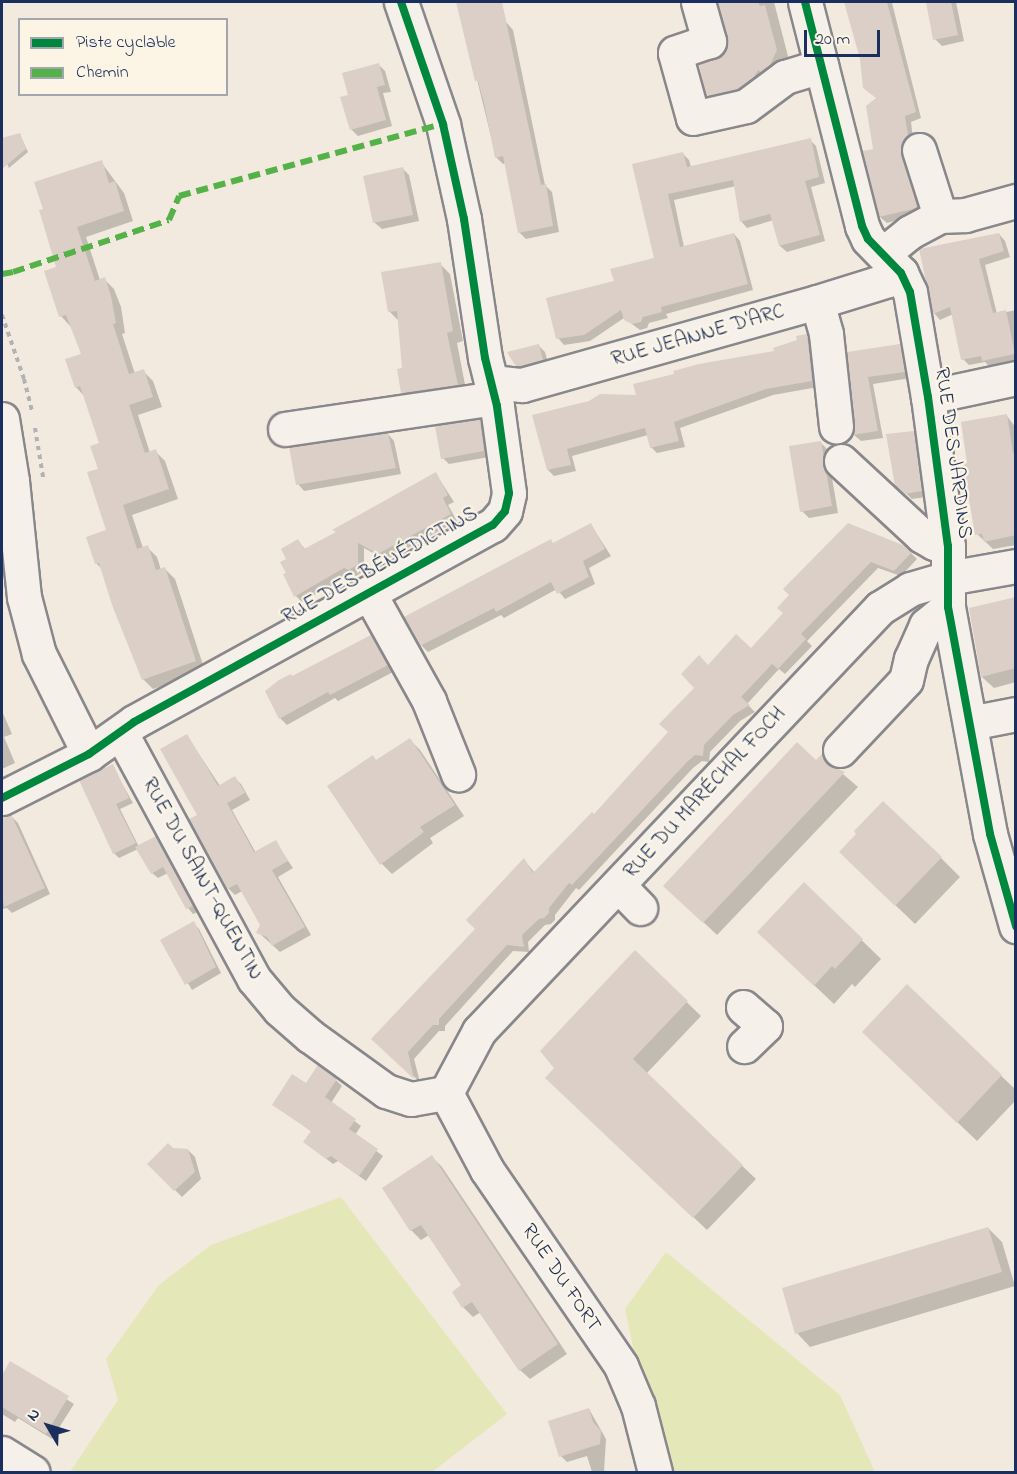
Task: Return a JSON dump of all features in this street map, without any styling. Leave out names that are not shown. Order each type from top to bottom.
[{"type":"street","name":"RUE DES BÉNÉDICTINS","points":[[2,798],[89,754],[134,722],[493,525],[505,511],[508,493],[494,390],[485,358],[464,219],[443,124],[401,2]]},
{"type":"street","points":[[698,2],[709,41],[675,53],[693,118],[746,106],[785,77],[821,66]]},
{"type":"street","name":"RUE DES JARDINS","points":[[805,2],[862,226],[868,239],[893,263],[910,292],[928,397],[948,546],[948,592],[990,834],[1016,926]]},
{"type":"street","points":[[919,150],[940,216],[965,215],[1016,201]]},
{"type":"street","name":"RUE JEANNE D'ARC","points":[[285,429],[522,385],[888,280],[893,263],[910,232],[940,216]]},
{"type":"street","points":[[817,302],[826,334],[836,426]]},
{"type":"street","points":[[928,397],[1016,378]]},
{"type":"street","points":[[2,419],[12,481],[24,597],[39,654],[89,754]]},
{"type":"street","points":[[842,461],[922,536],[934,543],[948,546]]},
{"type":"street","name":"RUE DU MARÉCHAL FOCH","points":[[446,1093],[479,1031],[629,897],[880,608],[910,589],[948,592],[1016,566]]},
{"type":"street","points":[[840,750],[906,681],[911,658],[926,625],[948,592]]},
{"type":"street","points":[[369,593],[429,701],[458,774]]},
{"type":"street","points":[[970,723],[1016,714]]},
{"type":"street","name":"RUE DU SAINT-QUENTIN","points":[[121,733],[255,979],[279,1009],[309,1036],[386,1091],[411,1099],[446,1093]]},
{"type":"street","points":[[743,1007],[765,1026],[744,1046]]},
{"type":"street","name":"RUE DU FORT","points":[[446,1093],[488,1170],[621,1366],[638,1406],[655,1473]]},
{"type":"street","points":[[2,1453],[33,1473]]},
{"type":"green space","points":[[341,1197],[507,1414],[432,1472],[70,1472],[118,1400],[106,1359],[159,1285],[211,1245]]},
{"type":"green space","points":[[666,1252],[840,1395],[875,1472],[660,1472],[625,1309]]},
{"type":"building","points":[[456,2],[502,2],[541,185],[546,184],[553,226],[518,233],[503,156],[495,158],[484,103],[478,81],[475,81]]},
{"type":"building","points":[[717,2],[758,2],[760,6],[765,5],[777,50],[770,65],[761,72],[758,70],[754,77],[738,89],[706,96],[699,64],[723,54],[727,45]]},
{"type":"building","points":[[844,2],[887,2],[916,112],[905,116],[908,135],[901,147],[917,207],[913,209],[879,217],[863,151],[873,149],[866,106],[876,98],[863,88],[860,59]]},
{"type":"building","points":[[926,2],[951,2],[958,35],[933,40]]},
{"type":"building","points":[[379,63],[385,85],[377,87],[386,120],[350,130],[340,97],[348,95],[342,73]]},
{"type":"building","points":[[20,133],[26,149],[2,169],[2,138]]},
{"type":"building","points":[[811,138],[819,177],[805,181],[820,235],[779,246],[770,214],[740,222],[733,180],[668,194],[680,247],[734,233],[748,284],[661,307],[662,312],[643,317],[641,322],[632,324],[624,320],[621,310],[584,335],[556,339],[546,298],[614,281],[610,269],[654,258],[632,164],[683,152],[687,167]]},
{"type":"building","points":[[102,160],[109,183],[115,181],[124,211],[77,227],[95,281],[105,277],[116,323],[113,324],[129,374],[144,369],[153,397],[129,405],[145,453],[156,449],[169,489],[123,505],[137,549],[148,545],[156,570],[165,567],[196,661],[142,680],[112,605],[99,563],[95,564],[86,537],[106,530],[87,472],[98,469],[90,446],[99,443],[80,386],[75,388],[65,359],[81,354],[66,315],[59,317],[44,271],[56,267],[39,210],[43,209],[34,182]]},
{"type":"building","points":[[403,167],[413,215],[373,223],[363,176]]},
{"type":"building","points":[[999,233],[1004,251],[979,259],[993,313],[1006,310],[1015,354],[982,361],[981,356],[961,360],[950,307],[933,314],[919,249]]},
{"type":"building","points":[[441,262],[453,331],[447,333],[458,385],[401,393],[397,369],[402,368],[397,311],[388,312],[381,272]]},
{"type":"building","points":[[807,334],[812,381],[766,389],[674,422],[679,441],[650,448],[645,428],[567,449],[571,465],[547,470],[532,415],[589,401],[600,394],[636,395],[633,384],[674,374],[673,371],[699,364],[774,351],[773,348],[797,340],[796,336]]},
{"type":"building","points":[[539,344],[543,360],[520,366],[515,365],[507,352]]},
{"type":"building","points":[[900,344],[905,372],[868,377],[878,431],[852,435],[855,424],[847,352]]},
{"type":"building","points":[[1007,414],[1013,453],[1016,453],[1016,535],[984,542],[982,534],[975,535],[963,464],[967,463],[961,422]]},
{"type":"building","points":[[480,419],[484,451],[441,459],[435,426]]},
{"type":"building","points":[[914,431],[922,491],[905,494],[895,486],[886,434]]},
{"type":"building","points":[[388,433],[396,468],[296,485],[289,447]]},
{"type":"building","points":[[821,441],[832,506],[800,512],[789,446]]},
{"type":"building","points":[[436,472],[448,495],[443,498],[451,514],[378,554],[358,543],[358,564],[349,570],[344,568],[294,597],[283,574],[286,573],[280,562],[286,559],[281,549],[298,539],[304,549],[336,532],[332,530]]},
{"type":"building","points":[[591,523],[605,549],[583,561],[589,577],[557,594],[551,582],[496,612],[494,608],[420,646],[404,617],[551,539],[553,543]]},
{"type":"building","points":[[848,523],[905,546],[912,552],[894,571],[871,562],[801,634],[806,639],[778,669],[772,664],[741,697],[750,705],[733,715],[704,745],[703,756],[695,755],[687,762],[572,885],[569,883],[549,908],[549,913],[522,935],[524,947],[507,945],[439,1019],[439,1025],[433,1025],[408,1052],[414,1079],[371,1039],[475,929],[466,920],[524,858],[533,873],[592,812],[594,814],[668,732],[659,724],[694,688],[681,674],[699,655],[708,665],[736,634],[751,648],[783,613],[777,608],[789,595],[783,589]]},
{"type":"building","points":[[1016,597],[1016,668],[981,677],[969,608]]},
{"type":"building","points":[[371,635],[388,665],[330,695],[328,692],[279,719],[265,691],[279,680],[291,674],[292,676]]},
{"type":"building","points":[[187,734],[218,786],[235,776],[245,793],[227,803],[254,852],[276,840],[288,861],[272,870],[305,927],[272,946],[267,937],[256,933],[260,925],[237,884],[227,889],[189,819],[197,815],[160,749]]},
{"type":"building","points":[[410,738],[455,805],[420,827],[424,832],[380,865],[327,786],[373,755],[376,760]]},
{"type":"building","points":[[797,742],[816,760],[822,754],[828,764],[845,772],[703,923],[663,886]]},
{"type":"building","points":[[113,764],[129,798],[116,804],[136,843],[113,854],[79,780]]},
{"type":"building","points":[[883,801],[942,857],[895,906],[839,852],[856,834],[854,831]]},
{"type":"building","points":[[11,814],[45,888],[4,907],[2,817]]},
{"type":"building","points":[[156,836],[193,906],[186,909],[163,867],[151,874],[135,847]]},
{"type":"building","points":[[804,882],[863,939],[835,969],[832,966],[814,986],[757,932]]},
{"type":"building","points":[[194,921],[216,967],[185,985],[160,940]]},
{"type":"building","points":[[635,950],[688,1001],[633,1059],[743,1165],[693,1218],[545,1078],[554,1068],[540,1051]]},
{"type":"building","points":[[907,984],[1002,1075],[957,1123],[862,1032]]},
{"type":"building","points":[[318,1065],[337,1079],[325,1097],[356,1119],[349,1129],[378,1149],[359,1176],[331,1156],[326,1159],[303,1142],[311,1131],[272,1105],[292,1074],[306,1083]]},
{"type":"building","points":[[168,1143],[173,1148],[188,1149],[195,1172],[174,1191],[147,1164]]},
{"type":"building","points":[[432,1155],[558,1344],[519,1371],[472,1302],[462,1308],[452,1292],[461,1285],[421,1225],[410,1231],[382,1188]]},
{"type":"building","points":[[988,1227],[1002,1272],[795,1334],[782,1288]]},
{"type":"building","points":[[10,1361],[69,1396],[46,1434],[2,1407],[2,1375]]},
{"type":"building","points":[[589,1408],[593,1422],[601,1431],[600,1444],[559,1457],[548,1421]]},
{"type":"marked path","points":[[2,274],[169,220],[179,196],[443,124]]},
{"type":"cycle path","points":[[2,798],[89,754],[134,722],[493,525],[505,511],[509,493],[497,406],[485,358],[464,219],[443,124],[401,2]]},
{"type":"cycle path","points":[[805,2],[862,226],[868,239],[901,273],[910,292],[928,397],[948,546],[948,607],[990,834],[1016,926]]}]
